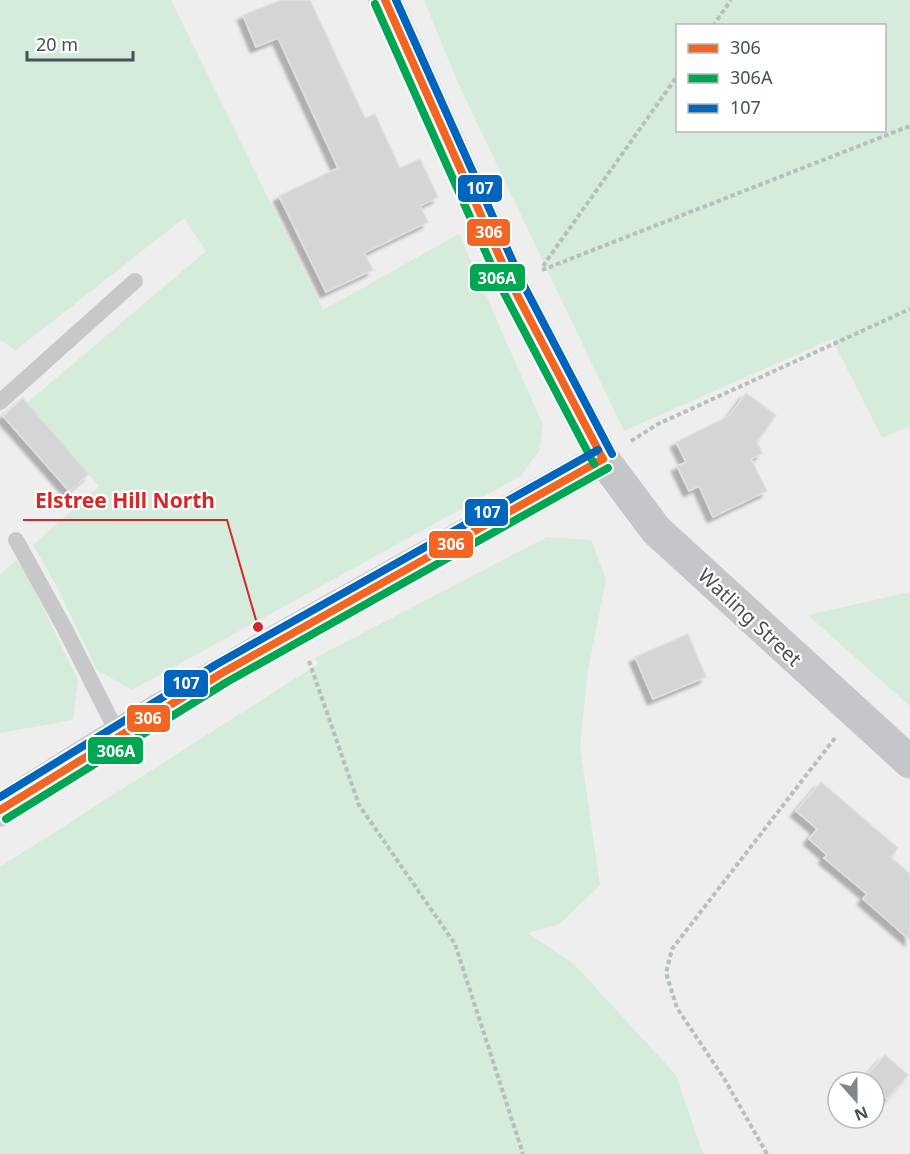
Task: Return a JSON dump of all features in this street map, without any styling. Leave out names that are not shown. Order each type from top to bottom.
[{"type":"main road","name":"Watling Street","points":[[385,0],[513,286],[603,459],[656,530],[854,714],[910,762]]},
{"type":"main road","points":[[1,806],[307,625],[603,459]]},
{"type":"lane","points":[[0,402],[135,281]]},
{"type":"lane","points":[[15,540],[65,629],[119,736]]},
{"type":"path","points":[[714,24],[731,0]]},
{"type":"path","points":[[676,78],[539,271],[910,126]]},
{"type":"path","points":[[603,459],[658,424],[910,309]]},
{"type":"path","points":[[309,659],[359,805],[455,944],[523,1154]]},
{"type":"path","points":[[767,1154],[725,1080],[677,1008],[666,973],[672,949],[854,714]]},
{"type":"green space","points":[[0,0],[171,0],[323,310],[459,234],[543,425],[539,451],[521,476],[132,690],[97,670],[56,585],[33,545],[99,486],[27,403],[206,251],[184,218],[16,350],[0,340]]},
{"type":"green space","points":[[424,0],[910,0],[910,426],[882,438],[832,339],[624,431],[458,83]]},
{"type":"green space","points":[[547,537],[591,540],[606,579],[588,670],[580,746],[600,885],[560,924],[528,933],[573,963],[676,1075],[703,1154],[0,1154],[0,867],[318,664],[315,658]]},
{"type":"green space","points":[[17,560],[28,577],[78,680],[73,720],[0,733],[0,575]]},
{"type":"green space","points":[[910,592],[910,706],[808,615]]},
{"type":"building","points":[[281,0],[310,0],[365,118],[375,114],[400,168],[420,159],[438,197],[420,206],[428,222],[364,253],[373,270],[326,292],[279,196],[338,168],[278,38],[256,47],[243,15]]},
{"type":"building","points":[[746,393],[776,415],[757,442],[762,453],[751,459],[767,491],[713,517],[699,486],[689,491],[677,466],[686,462],[676,442],[729,416]]},
{"type":"building","points":[[23,398],[89,474],[69,491],[3,416]]},
{"type":"building","points":[[688,634],[706,677],[653,699],[635,657]]},
{"type":"building","points":[[821,782],[898,848],[891,857],[910,874],[910,940],[863,899],[867,894],[824,858],[827,855],[809,839],[817,829],[796,811]]},
{"type":"building","points":[[885,1055],[908,1075],[887,1099],[886,1070],[871,1070]]},
{"type":"transit line","name":"306","points":[[385,0],[513,287],[603,459]]},
{"type":"transit line","name":"107","points":[[396,0],[522,282],[612,454]]},
{"type":"transit line","name":"306A","points":[[375,4],[503,291],[594,464]]},
{"type":"transit line","name":"107","points":[[0,797],[217,664],[598,450]]},
{"type":"transit line","name":"306","points":[[0,810],[222,673],[603,459]]},
{"type":"transit line","name":"306A","points":[[6,819],[227,682],[608,468]]},
{"type":"place","name":"Elstree Hill North","points":[[258,627]]}]
